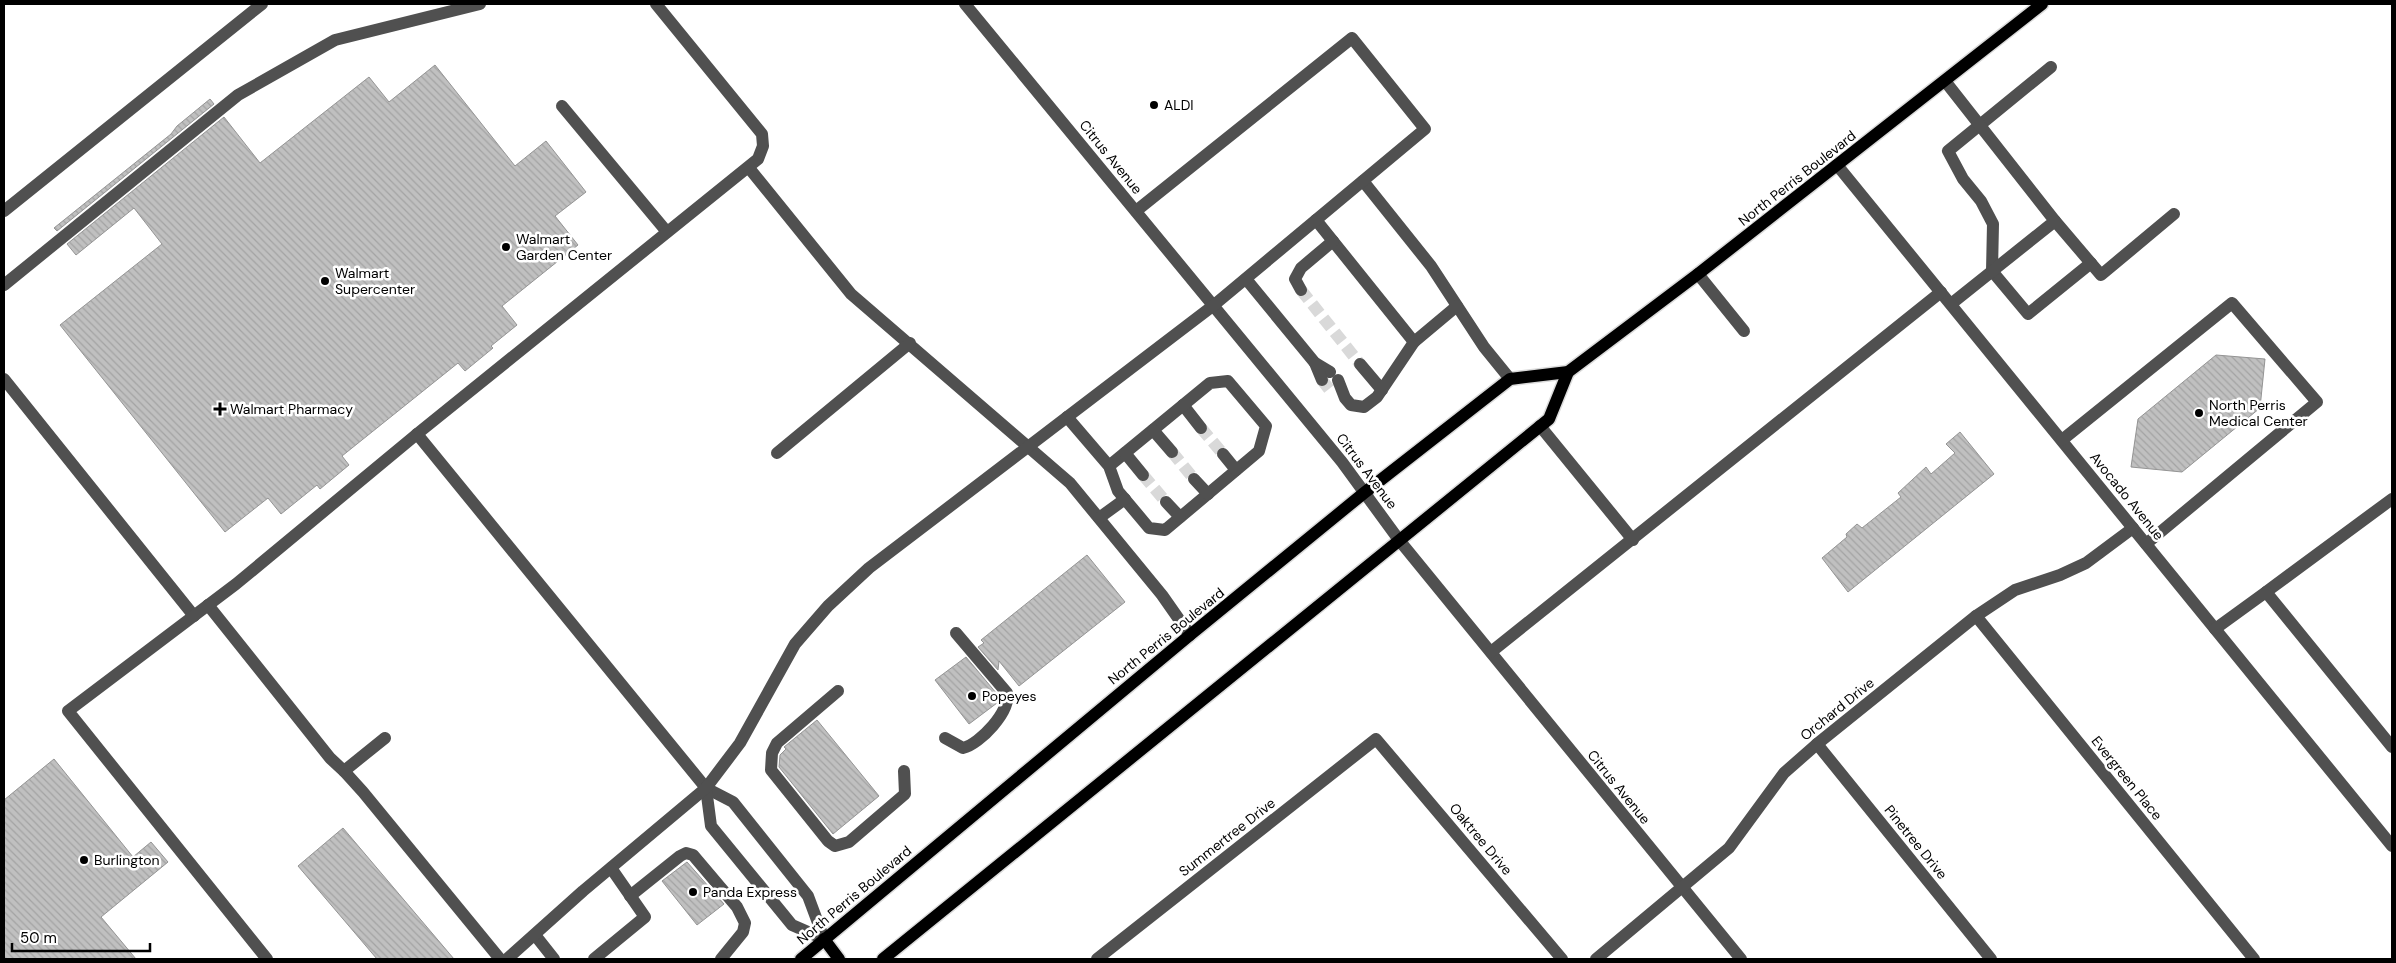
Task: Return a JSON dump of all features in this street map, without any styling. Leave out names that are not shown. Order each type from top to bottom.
[{"type":"main road","name":"North Perris Boulevard","points":[[1568,372],[1698,274],[2042,4]]},
{"type":"main road","points":[[883,959],[1549,419],[1568,372],[1510,379]]},
{"type":"main road","name":"North Perris Boulevard","points":[[801,959],[1190,635],[1510,379]]},
{"type":"main road","points":[[824,939],[840,959]]},
{"type":"street","points":[[4,212],[262,4]]},
{"type":"street","points":[[4,285],[238,95],[335,40],[480,4]]},
{"type":"street","points":[[267,959],[68,711],[208,605],[758,159],[763,146],[762,134],[656,4]]},
{"type":"street","name":"Citrus Avenue","points":[[965,4],[1342,462],[1399,540],[1741,959]]},
{"type":"street","points":[[507,959],[706,788],[740,743],[795,644],[828,606],[869,568],[1214,305],[1425,129],[1352,38],[1136,211]]},
{"type":"street","points":[[2051,67],[1948,151],[1963,179],[1981,201],[1992,224],[1992,271],[2028,314],[2091,263]]},
{"type":"street","points":[[1945,81],[2101,275],[2174,214]]},
{"type":"street","points":[[562,106],[667,232]]},
{"type":"street","name":"Avocado Avenue","points":[[1837,165],[2392,846]]},
{"type":"street","points":[[749,168],[845,288],[1070,483],[1162,595],[1190,635]]},
{"type":"street","points":[[1363,181],[1431,266],[1484,346],[1510,379]]},
{"type":"street","points":[[1316,220],[1414,342]]},
{"type":"street","points":[[1950,304],[2056,221]]},
{"type":"street","points":[[1301,290],[1295,279],[1301,268],[1333,241]]},
{"type":"street","points":[[1698,274],[1744,331]]},
{"type":"street","points":[[1246,278],[1351,405],[1364,407],[1377,397],[1414,342],[1457,306]]},
{"type":"street","points":[[1491,652],[1941,292]]},
{"type":"street","points":[[2062,440],[2232,303],[2317,402],[2146,544]]},
{"type":"street","points":[[777,453],[910,343]]},
{"type":"street","points":[[1360,364],[1382,390]]},
{"type":"street","points":[[4,379],[194,616]]},
{"type":"street","points":[[1067,417],[1109,466],[1118,491],[1149,528],[1165,530],[1259,451],[1266,426],[1228,381],[1210,382],[1109,466]]},
{"type":"street","points":[[1183,405],[1201,428]]},
{"type":"street","points":[[1540,426],[1633,540]]},
{"type":"street","points":[[1153,430],[1172,452]]},
{"type":"street","points":[[417,434],[706,788],[733,802],[808,896],[824,939]]},
{"type":"street","points":[[1125,453],[1143,475]]},
{"type":"street","points":[[1223,454],[1236,470]]},
{"type":"street","points":[[1194,479],[1208,494]]},
{"type":"street","points":[[1099,518],[1125,498]]},
{"type":"street","points":[[2215,629],[2392,499]]},
{"type":"street","points":[[1166,502],[1180,517]]},
{"type":"street","name":"Orchard Drive","points":[[1596,959],[1729,848],[1784,773],[1817,744],[1976,616],[2016,590],[2060,575],[2086,563],[2133,528]]},
{"type":"street","points":[[2266,592],[2392,747]]},
{"type":"street","points":[[208,605],[330,758],[370,800],[500,959]]},
{"type":"street","name":"Evergreen Place","points":[[1976,616],[2254,959]]},
{"type":"street","points":[[944,738],[963,748],[971,746],[979,741],[1006,708],[1008,699],[1007,693],[956,633]]},
{"type":"street","points":[[838,691],[777,743],[770,763],[772,770],[828,841],[835,846],[843,845],[905,794],[904,772]]},
{"type":"street","points":[[344,771],[385,738]]},
{"type":"street","name":"Summertree Drive","points":[[1097,959],[1376,739]]},
{"type":"street","name":"Oaktree Drive","points":[[1376,739],[1562,959]]},
{"type":"street","name":"Pinetree Drive","points":[[1817,744],[1991,959]]},
{"type":"street","points":[[706,788],[712,826],[792,926],[824,939]]},
{"type":"street","points":[[630,896],[680,856],[686,853],[693,855],[737,907],[745,923],[743,932],[721,959]]},
{"type":"street","points":[[594,959],[645,917],[611,868]]},
{"type":"street","points":[[535,935],[554,959]]},
{"type":"building","name":"Walmart Supercenter","points":[[435,65],[515,166],[546,141],[586,192],[555,216],[578,245],[502,306],[517,325],[491,346],[493,348],[465,371],[458,363],[342,456],[349,465],[320,489],[317,485],[281,514],[268,498],[225,532],[60,325],[162,244],[134,208],[76,255],[67,244],[224,117],[260,163],[369,77],[389,102]]},
{"type":"building","points":[[210,99],[214,104],[57,231],[54,228],[171,134],[177,126]]},
{"type":"building","name":"North Perris Medical Center","points":[[2216,355],[2265,359],[2260,408],[2182,472],[2131,467],[2138,419]]},
{"type":"building","points":[[1960,432],[1994,474],[1848,592],[1822,558],[1847,537],[1846,534],[1857,524],[1862,528],[1901,497],[1898,493],[1926,467],[1931,474],[1955,453],[1946,444]]},
{"type":"building","points":[[1087,555],[1125,602],[1019,686],[999,661],[998,670],[978,647],[984,643],[981,640]]},
{"type":"building","name":"Popeyes","points":[[966,657],[997,694],[997,703],[969,724],[935,680]]},
{"type":"building","points":[[817,720],[879,796],[833,834],[779,767],[780,755],[786,749],[784,747]]},
{"type":"building","name":"Burlington","points":[[54,759],[133,857],[151,842],[168,862],[101,917],[136,959],[4,959],[4,800]]},
{"type":"building","points":[[343,828],[454,959],[377,959],[298,866]]},
{"type":"building","name":"Panda Express","points":[[687,862],[724,904],[697,925],[662,881]]},
{"type":"tunnel","points":[[1301,290],[1360,364]]},
{"type":"tunnel","points":[[1322,380],[1329,389]]},
{"type":"tunnel","points":[[1201,428],[1223,454]]},
{"type":"tunnel","points":[[1172,452],[1194,479]]},
{"type":"tunnel","points":[[1143,475],[1166,502]]},
{"type":"place","name":"ALDI","points":[[1154,105]]},
{"type":"place","name":"Walmart Garden Center","points":[[506,247]]},
{"type":"place","name":"Walmart Supercenter","points":[[325,281]]},
{"type":"place","name":"Walmart Pharmacy","points":[[220,409]]},
{"type":"place","name":"North Perris Medical Center","points":[[2199,413]]},
{"type":"place","name":"Popeyes","points":[[972,696]]},
{"type":"place","name":"Burlington","points":[[84,860]]},
{"type":"place","name":"Panda Express","points":[[693,892]]}]
